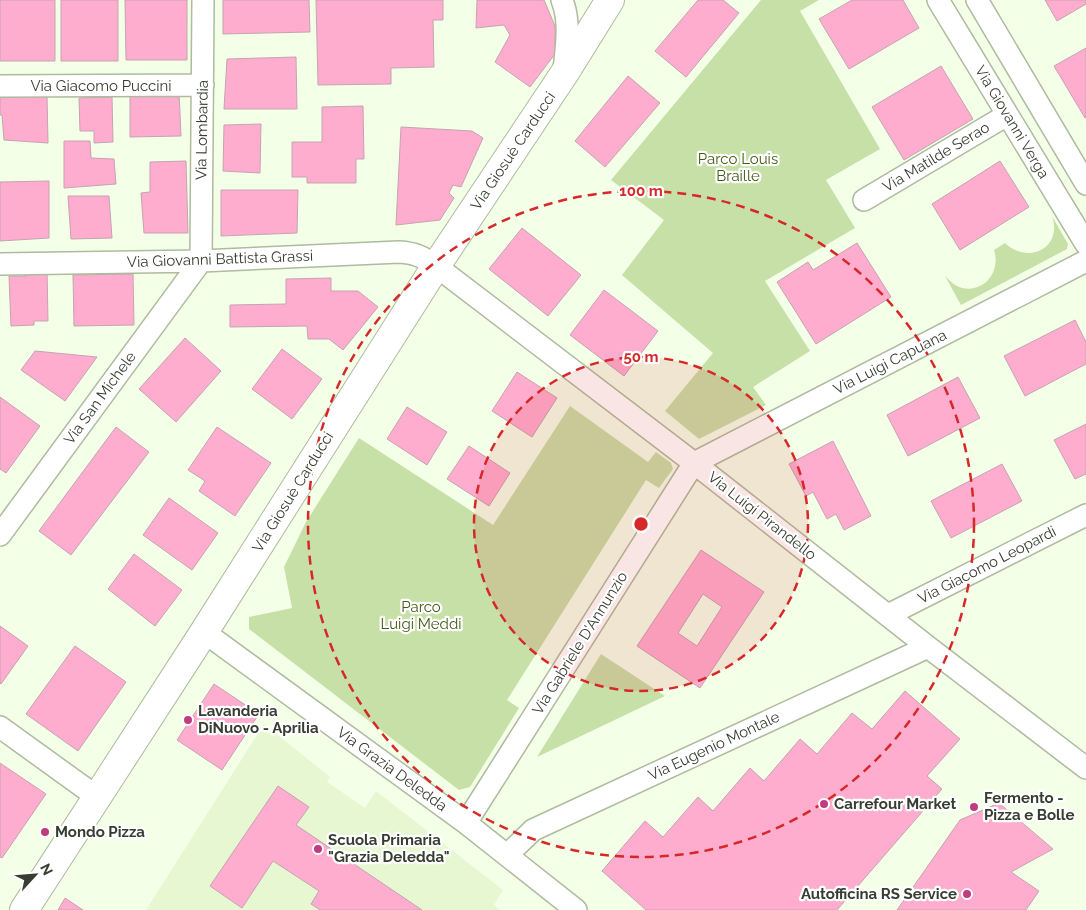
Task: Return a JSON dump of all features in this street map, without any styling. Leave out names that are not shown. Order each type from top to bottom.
[{"type":"street","name":"Via Lombardia","points":[[200,261],[203,0]]},
{"type":"street","points":[[562,0],[568,31],[564,74]]},
{"type":"street","name":"Via Giosuè Carducci","points":[[24,910],[204,632],[436,266],[564,74],[610,0]]},
{"type":"street","name":"Via Giovanni Verga","points":[[938,0],[1086,244]]},
{"type":"street","points":[[977,0],[1086,184]]},
{"type":"street","name":"Via Giacomo Puccini","points":[[0,86],[203,85]]},
{"type":"street","name":"Via Matilde Serao","points":[[864,200],[1008,114]]},
{"type":"street","name":"Via Giovanni Battista Grassi","points":[[0,264],[200,261],[399,252],[413,253],[421,256],[436,266]]},
{"type":"street","name":"Via San Michele","points":[[0,535],[200,261]]},
{"type":"street","name":"Via Luigi Capuana","points":[[694,463],[1086,261]]},
{"type":"street","name":"Via Luigi Pirandello","points":[[436,266],[694,463],[928,647],[1086,768]]},
{"type":"street","name":"Via Gabriele D'Annunzio","points":[[466,823],[694,463]]},
{"type":"street","name":"Via Giacomo Leopardi","points":[[888,615],[1086,515]]},
{"type":"street","name":"Via Grazia Deledda","points":[[204,632],[466,823],[576,910]]},
{"type":"street","name":"Via Eugenio Montale","points":[[507,855],[533,830],[928,647]]},
{"type":"street","points":[[0,727],[98,797]]},
{"type":"shaded area","name":"Scuola Primaria \"Grazia Deledda\"","points":[[264,724],[330,777],[327,782],[365,808],[376,791],[503,890],[494,905],[500,910],[146,910]]},
{"type":"green space","name":"Parco Louis Braille","points":[[761,0],[819,0],[800,11],[880,149],[826,180],[855,228],[765,281],[810,351],[753,387],[766,405],[699,439],[665,411],[713,353],[622,275],[664,220],[611,180]]},
{"type":"green space","points":[[1052,216],[1068,244],[1067,249],[961,305],[945,276],[955,285],[962,288],[970,289],[984,284],[993,273],[996,258],[994,250],[1005,243],[1024,253],[1033,253],[1041,250],[1048,244],[1053,237]]},
{"type":"green space","name":"Parco Luigi Meddi","points":[[570,406],[648,462],[656,452],[671,463],[673,469],[659,488],[646,480],[507,700],[519,708],[470,787],[459,790],[249,629],[249,617],[292,608],[284,567],[306,522],[359,438],[493,525]]},
{"type":"green space","points":[[601,654],[665,696],[537,757]]},
{"type":"building","points":[[0,0],[55,0],[55,61],[0,61]]},
{"type":"building","points":[[61,0],[118,0],[118,61],[61,61]]},
{"type":"building","points":[[125,0],[187,0],[187,60],[126,60]]},
{"type":"building","points":[[223,0],[309,0],[310,32],[223,34]]},
{"type":"building","points":[[316,0],[443,0],[443,20],[433,20],[434,67],[391,68],[391,84],[318,85]]},
{"type":"building","points":[[477,0],[544,0],[555,26],[555,54],[530,87],[495,62],[510,35],[504,25],[476,28]]},
{"type":"building","points":[[698,0],[723,0],[739,13],[686,77],[655,51]]},
{"type":"building","points":[[852,0],[903,0],[919,28],[849,69],[819,19]]},
{"type":"building","points":[[1045,0],[1086,0],[1086,4],[1057,21]]},
{"type":"building","points":[[1086,48],[1086,117],[1085,118],[1054,66]]},
{"type":"building","points":[[296,57],[297,109],[224,109],[227,59]]},
{"type":"building","points":[[941,66],[973,119],[904,160],[872,107]]},
{"type":"building","points":[[628,76],[660,103],[605,167],[575,141]]},
{"type":"building","points":[[179,92],[181,136],[130,137],[130,94]]},
{"type":"building","points":[[0,95],[47,96],[48,143],[4,140],[2,115],[0,115]]},
{"type":"building","points":[[112,97],[113,142],[94,143],[94,131],[80,131],[79,98]]},
{"type":"building","points":[[363,106],[364,159],[356,159],[356,183],[307,183],[307,177],[292,177],[292,142],[322,142],[322,107]]},
{"type":"building","points":[[261,124],[260,173],[223,171],[224,125]]},
{"type":"building","points":[[401,127],[472,131],[483,138],[461,187],[453,185],[449,193],[454,198],[440,220],[396,225]]},
{"type":"building","points":[[64,141],[90,141],[91,158],[114,159],[116,184],[64,188]]},
{"type":"building","points":[[186,161],[188,233],[144,233],[141,193],[150,192],[150,162]]},
{"type":"building","points":[[1000,161],[1029,207],[960,250],[932,204]]},
{"type":"building","points":[[49,181],[49,238],[0,241],[0,182]]},
{"type":"building","points":[[221,190],[298,190],[297,233],[221,236]]},
{"type":"building","points":[[68,196],[109,196],[112,238],[71,239]]},
{"type":"building","points":[[522,228],[581,275],[548,316],[489,269]]},
{"type":"building","points":[[857,243],[891,297],[816,344],[777,282],[808,262],[813,270]]},
{"type":"building","points":[[47,271],[48,321],[34,321],[34,325],[11,326],[9,276],[26,276],[26,272]]},
{"type":"building","points":[[133,274],[134,325],[74,326],[73,275]]},
{"type":"building","points":[[331,278],[331,291],[358,291],[378,307],[343,350],[329,339],[308,339],[307,326],[230,327],[230,305],[286,304],[286,279]]},
{"type":"building","points":[[604,290],[658,331],[624,376],[570,335]]},
{"type":"building","points":[[1075,320],[1086,342],[1086,364],[1025,396],[1004,356]]},
{"type":"building","points":[[185,338],[221,371],[176,422],[139,389]]},
{"type":"building","points":[[282,349],[322,379],[292,419],[252,389]]},
{"type":"building","points":[[35,351],[97,357],[65,401],[21,370]]},
{"type":"building","points":[[517,372],[557,398],[532,437],[492,411]]},
{"type":"building","points":[[958,377],[980,418],[908,456],[887,415]]},
{"type":"building","points":[[0,397],[40,426],[6,473],[0,469]]},
{"type":"building","points":[[407,407],[447,432],[427,465],[387,439]]},
{"type":"building","points":[[1086,424],[1086,474],[1075,479],[1054,440]]},
{"type":"building","points":[[116,427],[149,452],[71,555],[39,531]]},
{"type":"building","points":[[217,427],[271,463],[235,516],[199,491],[205,481],[188,470]]},
{"type":"building","points":[[833,441],[871,516],[844,530],[836,514],[827,519],[813,492],[806,496],[789,464]]},
{"type":"building","points":[[469,446],[510,473],[489,506],[447,479]]},
{"type":"building","points":[[1002,464],[1022,501],[951,538],[931,501]]},
{"type":"building","points":[[169,498],[218,533],[192,570],[143,535]]},
{"type":"building","points":[[701,550],[764,592],[700,688],[637,646]],"holes":[[[703,594],[722,607],[697,646],[678,633]]]},
{"type":"building","points":[[134,554],[182,590],[155,626],[108,589]]},
{"type":"building","points":[[0,626],[28,646],[1,684],[0,683]]},
{"type":"building","points":[[75,646],[126,682],[78,751],[26,714]]},
{"type":"building","points":[[214,684],[259,714],[222,770],[177,740]]},
{"type":"building","name":"Carrefour Market","points":[[905,691],[960,739],[927,776],[942,789],[837,910],[646,910],[602,871],[645,821],[663,837],[698,797],[713,811],[750,768],[764,781],[800,739],[817,754],[852,713],[872,729]]},
{"type":"building","points":[[0,763],[46,794],[2,858],[0,857]]},
{"type":"building","points":[[278,786],[309,807],[296,825],[422,910],[320,910],[311,904],[319,891],[273,861],[242,908],[210,886]]},
{"type":"building","points":[[999,803],[1053,849],[1011,872],[1039,891],[1026,910],[897,910],[960,820]]},
{"type":"building","points":[[65,898],[83,910],[58,910]]},
{"type":"place","name":"Lavanderia DiNuovo - Aprilia","points":[[188,720]]},
{"type":"place","name":"Carrefour Market","points":[[824,804]]},
{"type":"place","name":"Fermento - Pizza e Bolle","points":[[974,807]]},
{"type":"place","name":"Mondo Pizza","points":[[45,832]]},
{"type":"place","name":"Scuola Primaria \"Grazia Deledda\"","points":[[318,849]]},
{"type":"place","name":"Autofficina RS Service","points":[[967,894]]}]
